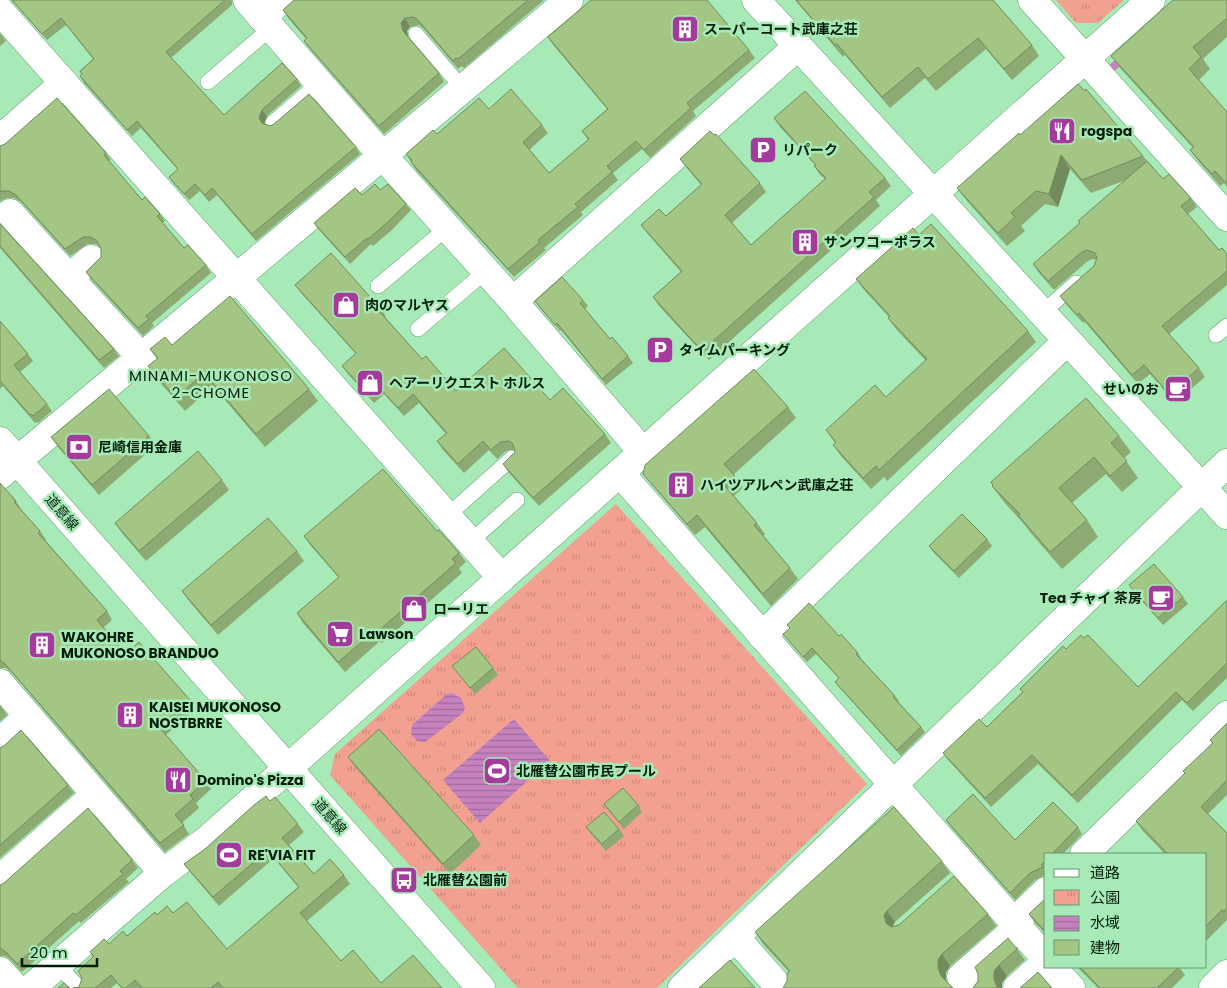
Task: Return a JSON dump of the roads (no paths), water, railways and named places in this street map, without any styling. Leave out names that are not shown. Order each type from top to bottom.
[{"type":"street","points":[[756,0],[1227,515]]},
{"type":"street","points":[[1032,0],[1227,217]]},
{"type":"street","points":[[32,988],[162,873],[207,840],[1151,0]]},
{"type":"street","points":[[6,459],[141,357],[565,1]]},
{"type":"street","points":[[0,11],[502,578]]},
{"type":"street","points":[[265,11],[319,83],[513,301],[643,452]]},
{"type":"street","points":[[513,301],[798,46]]},
{"type":"street","points":[[0,138],[64,83]]},
{"type":"street","points":[[13,228],[69,278],[141,357]]},
{"type":"street","points":[[69,278],[91,259]]},
{"type":"street","points":[[762,636],[1067,340]]},
{"type":"street","name":"道意線","points":[[6,459],[288,768],[481,988]]},
{"type":"street","points":[[682,988],[1227,463]]},
{"type":"street","points":[[620,473],[892,786],[963,873],[1016,925],[1044,959]]},
{"type":"street","points":[[0,683],[162,873]]},
{"type":"street","points":[[1085,853],[1227,715]]},
{"type":"street","points":[[0,742],[28,716]]},
{"type":"street","points":[[0,880],[95,795]]},
{"type":"street","points":[[971,988],[960,977],[1016,925],[1044,893]]},
{"type":"street","points":[[735,937],[780,988]]},
{"type":"street","points":[[1017,988],[1044,963]]},
{"type":"street","points":[[1053,968],[1071,988]]},
{"type":"street","points":[[0,971],[16,988]]},
{"type":"street","points":[[1213,988],[1227,974]]},
{"type":"lane","points":[[208,82],[265,11]]},
{"type":"lane","points":[[416,34],[463,88]]},
{"type":"lane","points":[[272,123],[319,83]]},
{"type":"lane","points":[[378,286],[447,228]]},
{"type":"lane","points":[[418,329],[486,271]]},
{"type":"lane","points":[[1042,313],[1087,274]]},
{"type":"lane","points":[[447,516],[512,458]]},
{"type":"lane","points":[[470,542],[517,500]]},
{"type":"lane","points":[[58,965],[79,988]]},
{"type":"water","points":[[452,693],[461,698],[465,708],[463,713],[425,742],[417,741],[411,734],[412,725],[447,694]]},
{"type":"water","name":"北雁替公園市民プール","points":[[514,719],[550,761],[480,823],[443,780]]},
{"type":"waterway","points":[[1113,67],[1125,57]]},
{"type":"place","name":"スーパーコート武庫之荘","points":[[685,29]]},
{"type":"place","name":"rogspa","points":[[1062,131]]},
{"type":"place","name":"リパーク","points":[[763,150]]},
{"type":"place","name":"サンワコーポラス","points":[[805,242]]},
{"type":"place","name":"肉のマルヤス","points":[[346,305]]},
{"type":"place","name":"タイムパーキング","points":[[660,350]]},
{"type":"place","name":"ヘアーリクエスト ホルス","points":[[370,383]]},
{"type":"place","name":"せいのお","points":[[1178,389]]},
{"type":"place","name":"尼崎信用金庫","points":[[79,447]]},
{"type":"place","name":"ハイツアルペン武庫之荘","points":[[681,485]]},
{"type":"place","name":"Tea チャイ 茶房","points":[[1161,598]]},
{"type":"place","name":"ローリエ","points":[[414,609]]},
{"type":"place","name":"Lawson","points":[[340,634]]},
{"type":"place","name":"WAKOHRE MUKONOSO BRANDUO","points":[[42,645]]},
{"type":"place","name":"KAISEI MUKONOSO NOSTBRRE","points":[[130,715]]},
{"type":"place","name":"北雁替公園市民プール","points":[[497,771]]},
{"type":"place","name":"Domino's Pizza","points":[[178,780]]},
{"type":"place","name":"RE'VIA FIT","points":[[229,855]]},
{"type":"place","name":"北雁替公園前","points":[[404,880]]},
{"type":"district","name":"MINAMI-MUKONOSO 2-CHOME","points":[[211,384]]}]
